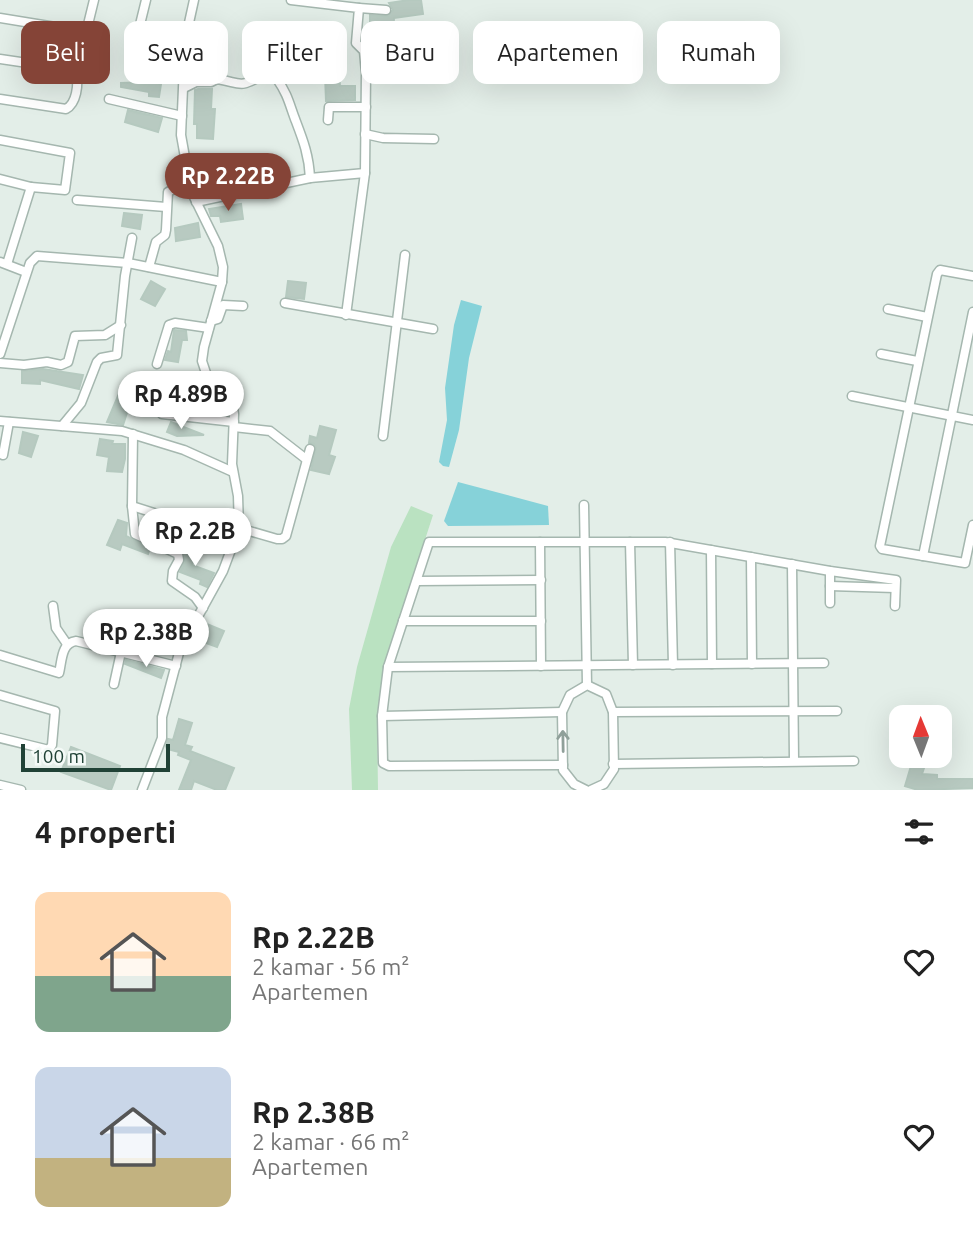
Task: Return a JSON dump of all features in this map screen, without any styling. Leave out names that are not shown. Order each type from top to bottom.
[{"type":"street","points":[[89,21],[94,0]]},
{"type":"street","points":[[141,21],[146,0]]},
{"type":"street","points":[[142,790],[162,738],[162,718],[184,638],[223,571],[239,528],[238,496],[233,472],[234,414],[229,395],[207,376],[202,361],[222,282],[222,267],[218,246],[191,191],[181,135],[185,41],[194,0]]},
{"type":"street","points":[[291,0],[386,10]]},
{"type":"street","points":[[346,315],[365,173],[365,54],[356,43],[359,8]]},
{"type":"street","points":[[0,18],[21,21]]},
{"type":"street","points":[[0,59],[68,69],[76,74],[77,79],[74,102],[66,109],[0,99]]},
{"type":"street","points":[[184,88],[196,82],[217,79],[238,85],[253,82],[262,75],[277,79],[289,96],[294,117],[305,141],[310,178]]},
{"type":"street","points":[[109,99],[182,116]]},
{"type":"street","points":[[328,120],[329,107],[366,107]]},
{"type":"street","points":[[365,134],[383,138],[403,133],[434,139]]},
{"type":"street","points":[[0,141],[70,153],[65,190],[31,187],[0,179]]},
{"type":"street","points":[[197,202],[310,178],[365,173]]},
{"type":"street","points":[[26,272],[3,263],[31,187]]},
{"type":"street","points":[[149,267],[156,242],[165,235],[167,195],[170,190],[191,191]]},
{"type":"street","points":[[77,200],[166,207]]},
{"type":"street","points":[[62,425],[81,403],[97,362],[102,358],[117,355],[132,238]]},
{"type":"street","points":[[383,436],[405,255]]},
{"type":"street","points":[[0,354],[33,258],[40,256],[128,263],[222,282]]},
{"type":"street","points":[[973,276],[939,271],[917,362],[880,546],[882,549],[965,563],[973,525]]},
{"type":"street","points":[[158,363],[169,325],[210,325],[218,319],[223,305],[229,303],[243,306]]},
{"type":"street","points":[[285,303],[433,329]]},
{"type":"street","points":[[888,309],[927,317]]},
{"type":"street","points":[[923,556],[973,312]]},
{"type":"street","points":[[0,322],[11,325]]},
{"type":"street","points":[[0,363],[24,365],[47,362],[61,365],[68,362],[75,336],[106,335],[121,326]]},
{"type":"street","points":[[881,354],[917,362]]},
{"type":"street","points":[[852,396],[973,420]]},
{"type":"street","points":[[162,414],[270,431],[306,459]]},
{"type":"street","points":[[3,454],[5,422],[62,425],[134,434],[184,450],[233,472]]},
{"type":"street","points":[[134,434],[132,506],[135,534],[178,554],[180,560],[173,572],[172,581],[195,597],[203,608]]},
{"type":"street","points":[[239,528],[277,539],[286,536],[310,449]]},
{"type":"street","points":[[584,505],[587,685]]},
{"type":"street","points":[[132,506],[207,535],[228,534],[237,538]]},
{"type":"street","points":[[563,765],[389,766],[383,762],[382,716],[388,667],[429,542],[670,542],[896,580],[895,606]]},
{"type":"street","points":[[541,542],[541,666]]},
{"type":"street","points":[[630,542],[633,665]]},
{"type":"street","points":[[670,542],[673,664]]},
{"type":"street","points":[[710,550],[712,664]]},
{"type":"street","points":[[751,557],[752,664]]},
{"type":"street","points":[[792,564],[794,760]]},
{"type":"street","points":[[830,571],[830,603]]},
{"type":"street","points":[[417,581],[541,580]]},
{"type":"street","points":[[830,586],[895,588]]},
{"type":"street","points":[[0,655],[60,673],[67,644],[56,628],[52,606]]},
{"type":"street","points":[[403,621],[541,621]]},
{"type":"street","points":[[67,644],[76,641],[176,666]]},
{"type":"street","points":[[114,684],[121,652]]},
{"type":"street","points":[[388,667],[824,663]]},
{"type":"street","points":[[587,685],[606,694],[613,712],[614,769],[604,783],[588,789],[574,784],[563,770],[562,712],[570,695],[587,685]]},
{"type":"street","points":[[0,695],[55,711],[52,745],[49,750],[0,738]]},
{"type":"street","points":[[613,712],[837,711]]},
{"type":"street","points":[[382,716],[562,712]]},
{"type":"street","points":[[613,764],[854,761]]},
{"type":"street","points":[[0,785],[21,790]]},
{"type":"green space","points":[[411,506],[433,515],[385,663],[377,721],[378,790],[352,790],[349,709],[357,667],[391,547]]},
{"type":"water","points":[[461,300],[482,306],[469,358],[459,430],[449,467],[439,462],[447,420],[445,388],[454,325]]},
{"type":"water","points":[[458,482],[548,506],[549,525],[448,526],[444,521]]},
{"type":"building","points":[[421,0],[423,14],[394,18],[394,21],[370,21],[370,15],[388,16],[393,10],[389,3]]},
{"type":"building","points":[[121,83],[161,84],[159,97],[149,96],[149,92],[121,87]]},
{"type":"building","points":[[325,84],[355,86],[355,100],[326,101]]},
{"type":"building","points":[[212,89],[211,109],[215,109],[213,139],[197,138],[197,124],[194,124],[195,90]]},
{"type":"building","points":[[128,110],[162,118],[158,132],[125,122]]},
{"type":"building","points":[[241,204],[243,219],[221,222],[220,216],[211,216],[209,209]]},
{"type":"building","points":[[124,213],[142,215],[140,229],[122,226]]},
{"type":"building","points":[[198,223],[200,237],[176,241],[175,228]]},
{"type":"building","points":[[151,281],[165,289],[155,306],[141,299]]},
{"type":"building","points":[[288,281],[306,283],[304,299],[286,297]]},
{"type":"building","points":[[174,330],[186,331],[187,340],[182,340],[178,362],[165,360],[168,351],[171,352]]},
{"type":"building","points":[[43,369],[83,375],[79,389],[40,380],[40,384],[22,383],[22,371]]},
{"type":"building","points":[[166,375],[187,377],[185,397],[179,409],[163,408],[168,396],[164,396]]},
{"type":"building","points":[[123,384],[135,388],[123,425],[107,422]]},
{"type":"building","points":[[171,422],[204,435],[177,436],[167,432]]},
{"type":"building","points":[[320,426],[336,430],[329,455],[335,457],[329,474],[311,470],[316,448],[309,443],[310,436],[317,438]]},
{"type":"building","points":[[23,432],[38,436],[31,457],[19,453]]},
{"type":"building","points":[[100,439],[113,441],[112,444],[125,444],[122,472],[107,471],[109,457],[97,455]]},
{"type":"building","points":[[118,520],[127,523],[126,536],[150,548],[148,554],[122,544],[120,550],[107,545]]},
{"type":"building","points":[[186,546],[198,550],[192,565],[214,573],[207,587],[200,584],[201,580],[180,572],[185,562]]},
{"type":"building","points":[[202,622],[224,631],[217,647],[195,639]]},
{"type":"building","points":[[126,660],[164,670],[161,678],[125,664]]},
{"type":"building","points":[[179,719],[192,723],[185,745],[192,747],[190,751],[234,768],[225,790],[217,790],[194,781],[191,790],[179,790],[191,760],[178,755],[179,752],[167,749],[166,746],[168,739],[173,740]]},
{"type":"building","points":[[71,747],[120,766],[111,790],[61,772]]},
{"type":"building","points":[[910,768],[924,768],[922,774],[937,775],[937,779],[973,779],[973,788],[918,790],[905,786]]}]
